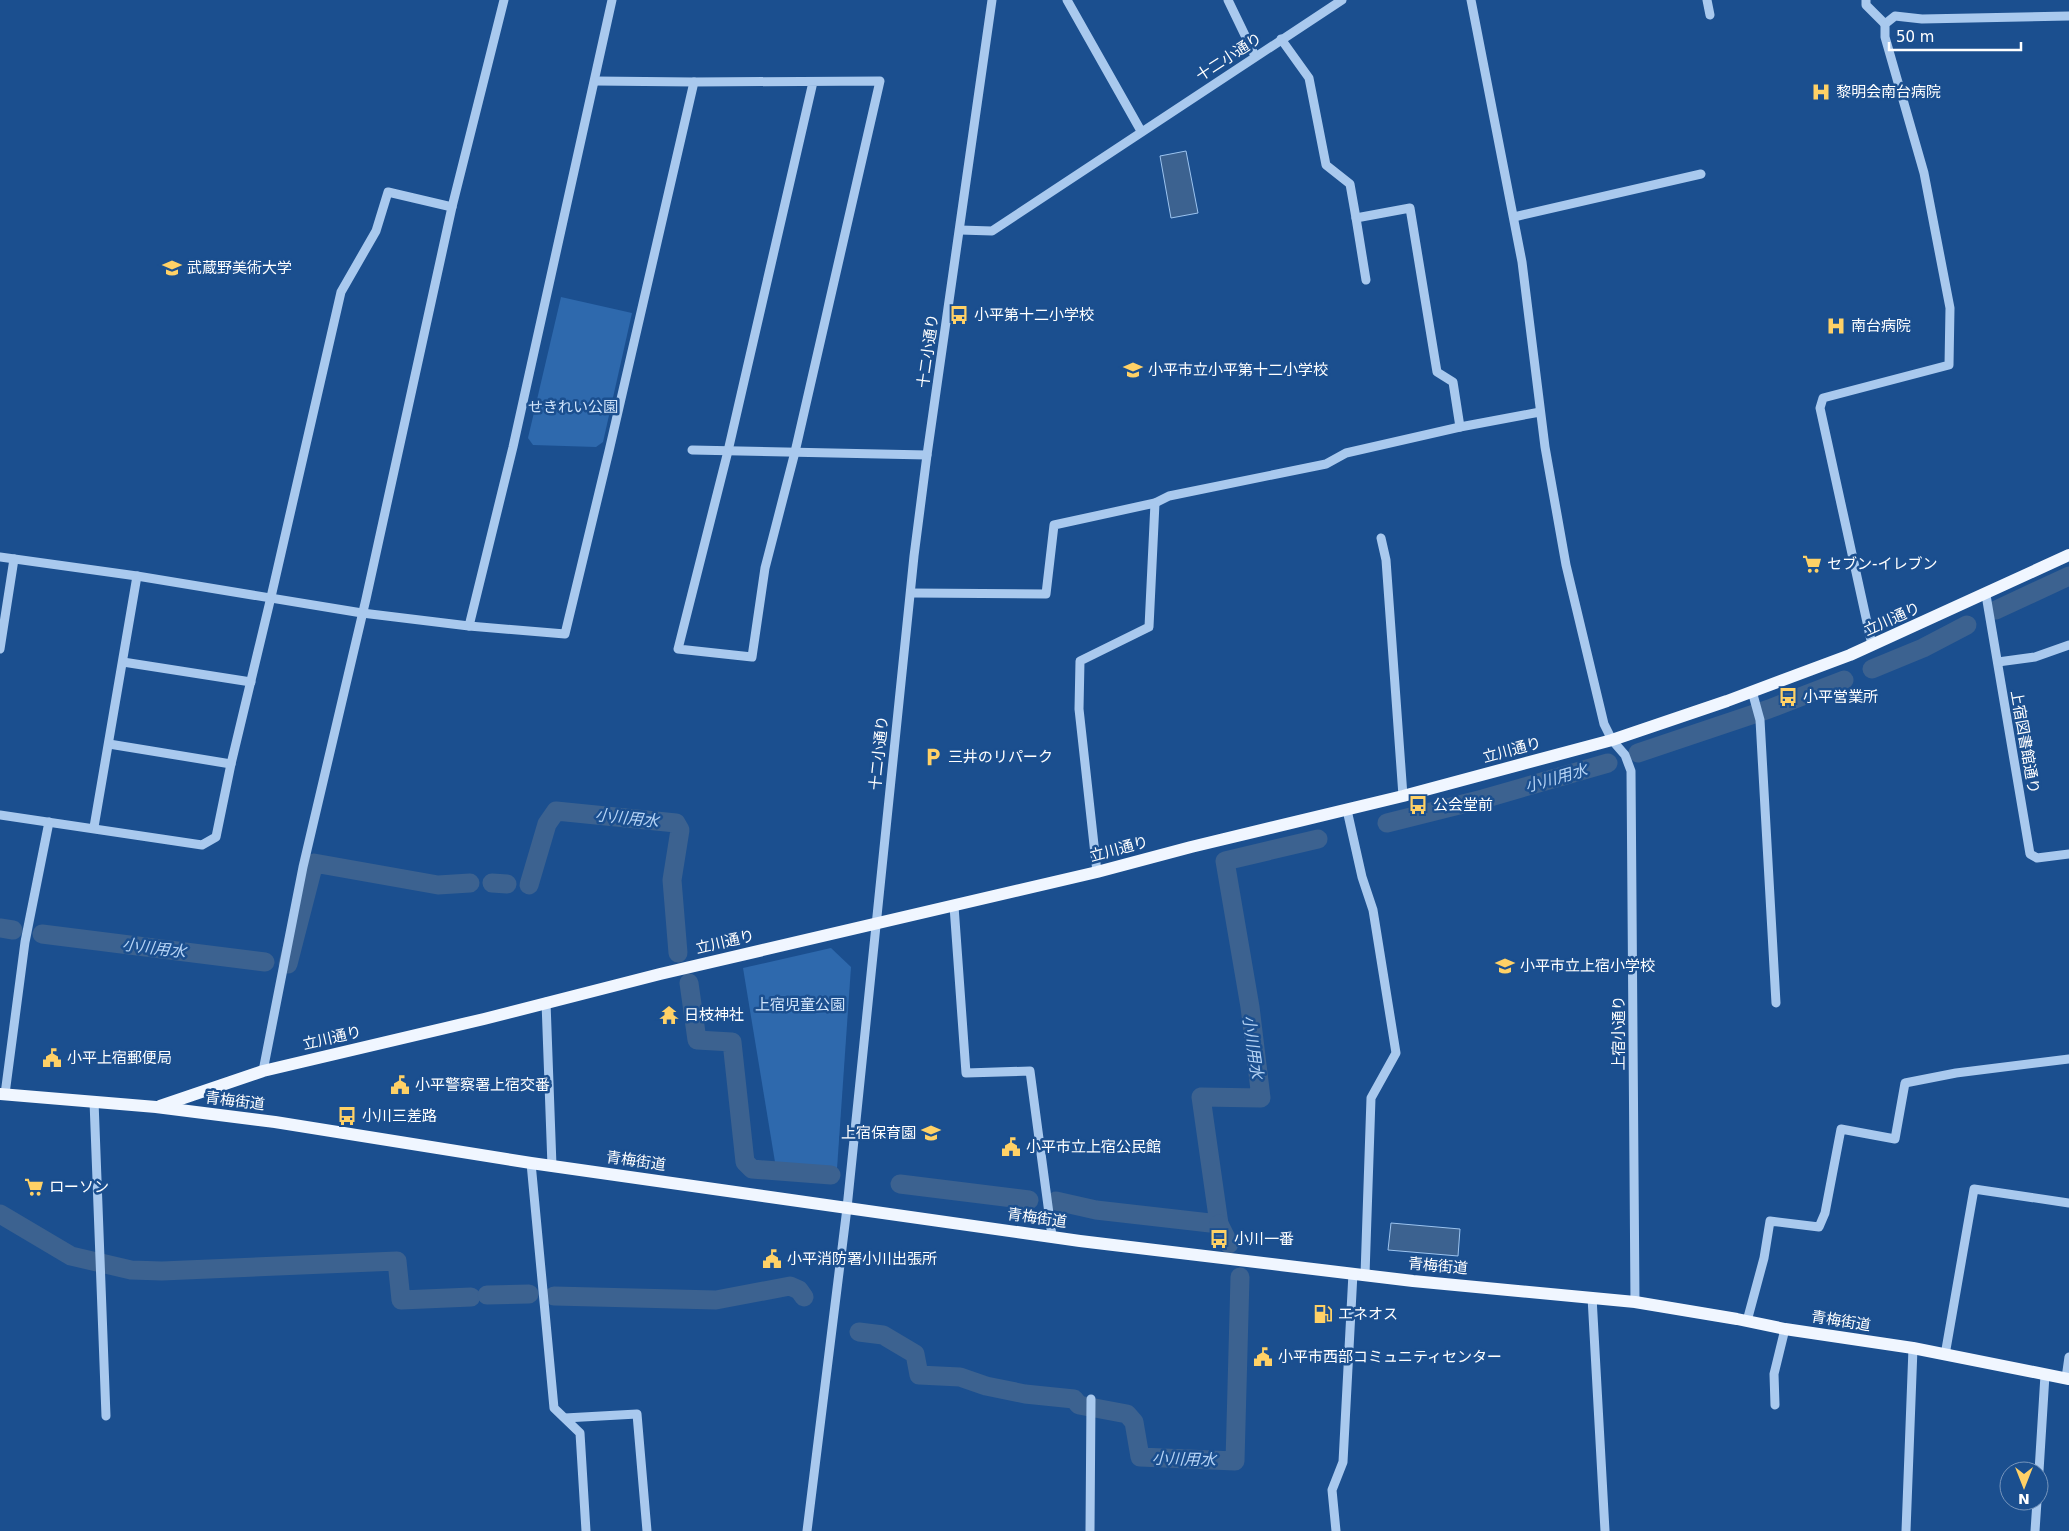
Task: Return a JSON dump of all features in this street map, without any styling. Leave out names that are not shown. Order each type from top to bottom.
[{"type":"main road","name":"立川通り","points":[[156,1107],[263,1071],[1097,872],[1191,847],[1403,796],[1612,740],[1752,691],[1872,645],[1986,595],[2069,555]]},
{"type":"main road","name":"青梅街道","points":[[3,1094],[156,1107],[275,1122],[531,1163],[1052,1236],[1359,1274],[1635,1302],[1785,1329],[1913,1348],[2068,1378]]},
{"type":"street","points":[[263,1071],[303,867],[362,613],[452,207],[504,0]]},
{"type":"street","points":[[469,626],[513,447],[612,0]]},
{"type":"street","points":[[960,230],[992,0]]},
{"type":"street","points":[[1067,0],[1141,131]]},
{"type":"street","points":[[1228,0],[1255,56]]},
{"type":"street","name":"上宿小通り","points":[[1471,0],[1522,262],[1540,412],[1566,565],[1604,724],[1612,740],[1625,755],[1631,772],[1635,1302]]},
{"type":"street","points":[[1707,0],[1710,15]]},
{"type":"street","points":[[1866,0],[1866,5],[1885,24]]},
{"type":"street","name":"十二小通り","points":[[807,1531],[847,1208],[910,594],[927,455],[960,230],[992,231],[1339,1]]},
{"type":"street","points":[[1872,645],[1820,408],[1823,398],[1949,364],[1950,308],[1924,173],[1884,37],[1885,24],[1895,16],[1922,19],[2069,16]]},
{"type":"street","points":[[1281,39],[1309,78],[1326,165],[1350,184],[1366,280]]},
{"type":"street","points":[[595,81],[880,81],[795,452],[765,568],[752,657],[678,649],[728,450],[813,82]]},
{"type":"street","points":[[0,557],[137,576],[362,613],[469,626],[565,634],[610,450],[694,82]]},
{"type":"street","points":[[1514,217],[1701,174]]},
{"type":"street","points":[[0,815],[94,827],[202,845],[216,837],[231,764],[252,682],[341,292],[376,231],[388,192],[452,207]]},
{"type":"street","points":[[1356,218],[1410,208],[1437,372],[1453,382],[1460,427]]},
{"type":"street","points":[[910,594],[1046,594],[1054,525],[1155,503],[1169,496],[1326,464],[1346,453],[1460,427],[1540,412]]},
{"type":"street","points":[[692,450],[927,455]]},
{"type":"street","points":[[1097,872],[1079,709],[1080,661],[1149,627],[1155,503]]},
{"type":"street","points":[[1381,538],[1386,560],[1403,796]]},
{"type":"street","points":[[0,649],[14,559]]},
{"type":"street","points":[[94,827],[137,576]]},
{"type":"street","name":"上宿図書館通り","points":[[1986,595],[2030,854],[2037,858],[2069,854]]},
{"type":"street","points":[[1998,662],[2035,657],[2069,645]]},
{"type":"street","points":[[123,662],[252,682]]},
{"type":"street","points":[[1752,691],[1760,720],[1776,1003]]},
{"type":"street","points":[[109,744],[231,764]]},
{"type":"street","points":[[1336,1531],[1332,1490],[1342,1462],[1359,1274],[1371,1098],[1396,1053],[1372,910],[1362,877],[1347,810]]},
{"type":"street","points":[[3,1094],[25,942],[49,822]]},
{"type":"street","points":[[954,906],[966,1073],[1030,1071],[1052,1236]]},
{"type":"street","points":[[546,1002],[552,1166]]},
{"type":"street","points":[[1747,1321],[1764,1258],[1770,1220],[1819,1227],[1825,1214],[1841,1129],[1895,1139],[1905,1083],[1956,1073],[2069,1059]]},
{"type":"street","points":[[94,1102],[106,1416]]},
{"type":"street","points":[[531,1163],[554,1408],[580,1433],[586,1531]]},
{"type":"street","points":[[1945,1355],[1974,1189],[2069,1203]]},
{"type":"street","points":[[1592,1297],[1605,1531]]},
{"type":"street","points":[[1776,1405],[1774,1374],[1785,1329]]},
{"type":"street","points":[[1906,1531],[1913,1348]]},
{"type":"street","points":[[2068,1378],[2069,1357]]},
{"type":"street","points":[[2040,1461],[2045,1375]]},
{"type":"street","points":[[1090,1531],[1091,1399]]},
{"type":"street","points":[[564,1418],[637,1414],[647,1531]]},
{"type":"street","points":[[2035,1531],[2036,1511]]},
{"type":"green space","name":"せきれい公園","points":[[561,297],[632,313],[603,442],[596,447],[533,445],[528,438]]},
{"type":"green space","name":"上宿児童公園","points":[[831,948],[851,967],[837,1169],[775,1162],[743,968]]},
{"type":"shaded area","points":[[1186,151],[1198,213],[1171,218],[1160,156]]},
{"type":"shaded area","points":[[1391,1223],[1460,1229],[1458,1256],[1388,1250]]},
{"type":"waterway","name":"小川用水","points":[[1996,610],[2069,576]]},
{"type":"waterway","name":"小川用水","points":[[1872,669],[1923,648],[1967,625]]},
{"type":"waterway","name":"小川用水","points":[[1638,753],[1769,709],[1844,680]]},
{"type":"waterway","name":"小川用水","points":[[1387,823],[1483,799],[1608,763]]},
{"type":"waterway","name":"小川用水","points":[[529,885],[547,824],[556,811],[676,823],[680,830],[672,880],[678,953]]},
{"type":"waterway","name":"小川用水","points":[[1056,1201],[1096,1210],[1219,1224],[1201,1097],[1261,1098],[1250,1007],[1225,861],[1318,839]]},
{"type":"waterway","name":"小川用水","points":[[288,964],[314,863],[438,885],[470,883]]},
{"type":"waterway","name":"小川用水","points":[[492,883],[507,884]]},
{"type":"waterway","name":"小川用水","points":[[0,928],[13,930]]},
{"type":"waterway","name":"小川用水","points":[[42,934],[265,962]]},
{"type":"waterway","name":"小川用水","points":[[689,983],[697,1040],[732,1042],[745,1162],[752,1169],[831,1175]]},
{"type":"waterway","name":"小川用水","points":[[900,1184],[1029,1200]]},
{"type":"waterway","points":[[0,1214],[71,1256],[131,1270],[162,1271],[397,1261],[401,1300],[471,1297]]},
{"type":"waterway","points":[[1219,1224],[1229,1244]]},
{"type":"waterway","name":"小川用水","points":[[859,1332],[883,1335],[915,1354],[919,1375],[960,1377],[986,1386],[1025,1394],[1074,1399],[1079,1405],[1127,1414],[1134,1422],[1140,1457],[1235,1461],[1240,1277]]},
{"type":"waterway","points":[[554,1296],[716,1300],[790,1286],[799,1290],[804,1297]]},
{"type":"waterway","points":[[487,1295],[529,1294]]},
{"type":"place","name":"黎明会南台病院","points":[[1821,92]]},
{"type":"place","name":"武蔵野美術大学","points":[[172,268]]},
{"type":"place","name":"小平第十二小学校","points":[[959,315]]},
{"type":"place","name":"南台病院","points":[[1836,326]]},
{"type":"place","name":"小平市立小平第十二小学校","points":[[1133,370]]},
{"type":"place","name":"セブン-イレブン","points":[[1812,564]]},
{"type":"place","name":"小平営業所","points":[[1788,697]]},
{"type":"place","name":"三井のリパーク","points":[[933,757]]},
{"type":"place","name":"公会堂前","points":[[1418,805]]},
{"type":"place","name":"小平市立上宿小学校","points":[[1505,966]]},
{"type":"place","name":"日枝神社","points":[[669,1015]]},
{"type":"place","name":"小平上宿郵便局","points":[[52,1058]]},
{"type":"place","name":"小平警察署上宿交番","points":[[400,1085]]},
{"type":"place","name":"小川三差路","points":[[347,1116]]},
{"type":"place","name":"上宿保育園","points":[[931,1133]]},
{"type":"place","name":"小平市立上宿公民館","points":[[1011,1147]]},
{"type":"place","name":"ローソン","points":[[34,1187]]},
{"type":"place","name":"小川一番","points":[[1219,1239]]},
{"type":"place","name":"小平消防署小川出張所","points":[[772,1259]]},
{"type":"place","name":"エネオス","points":[[1323,1314]]},
{"type":"place","name":"小平市西部コミュニティセンター","points":[[1263,1357]]}]
